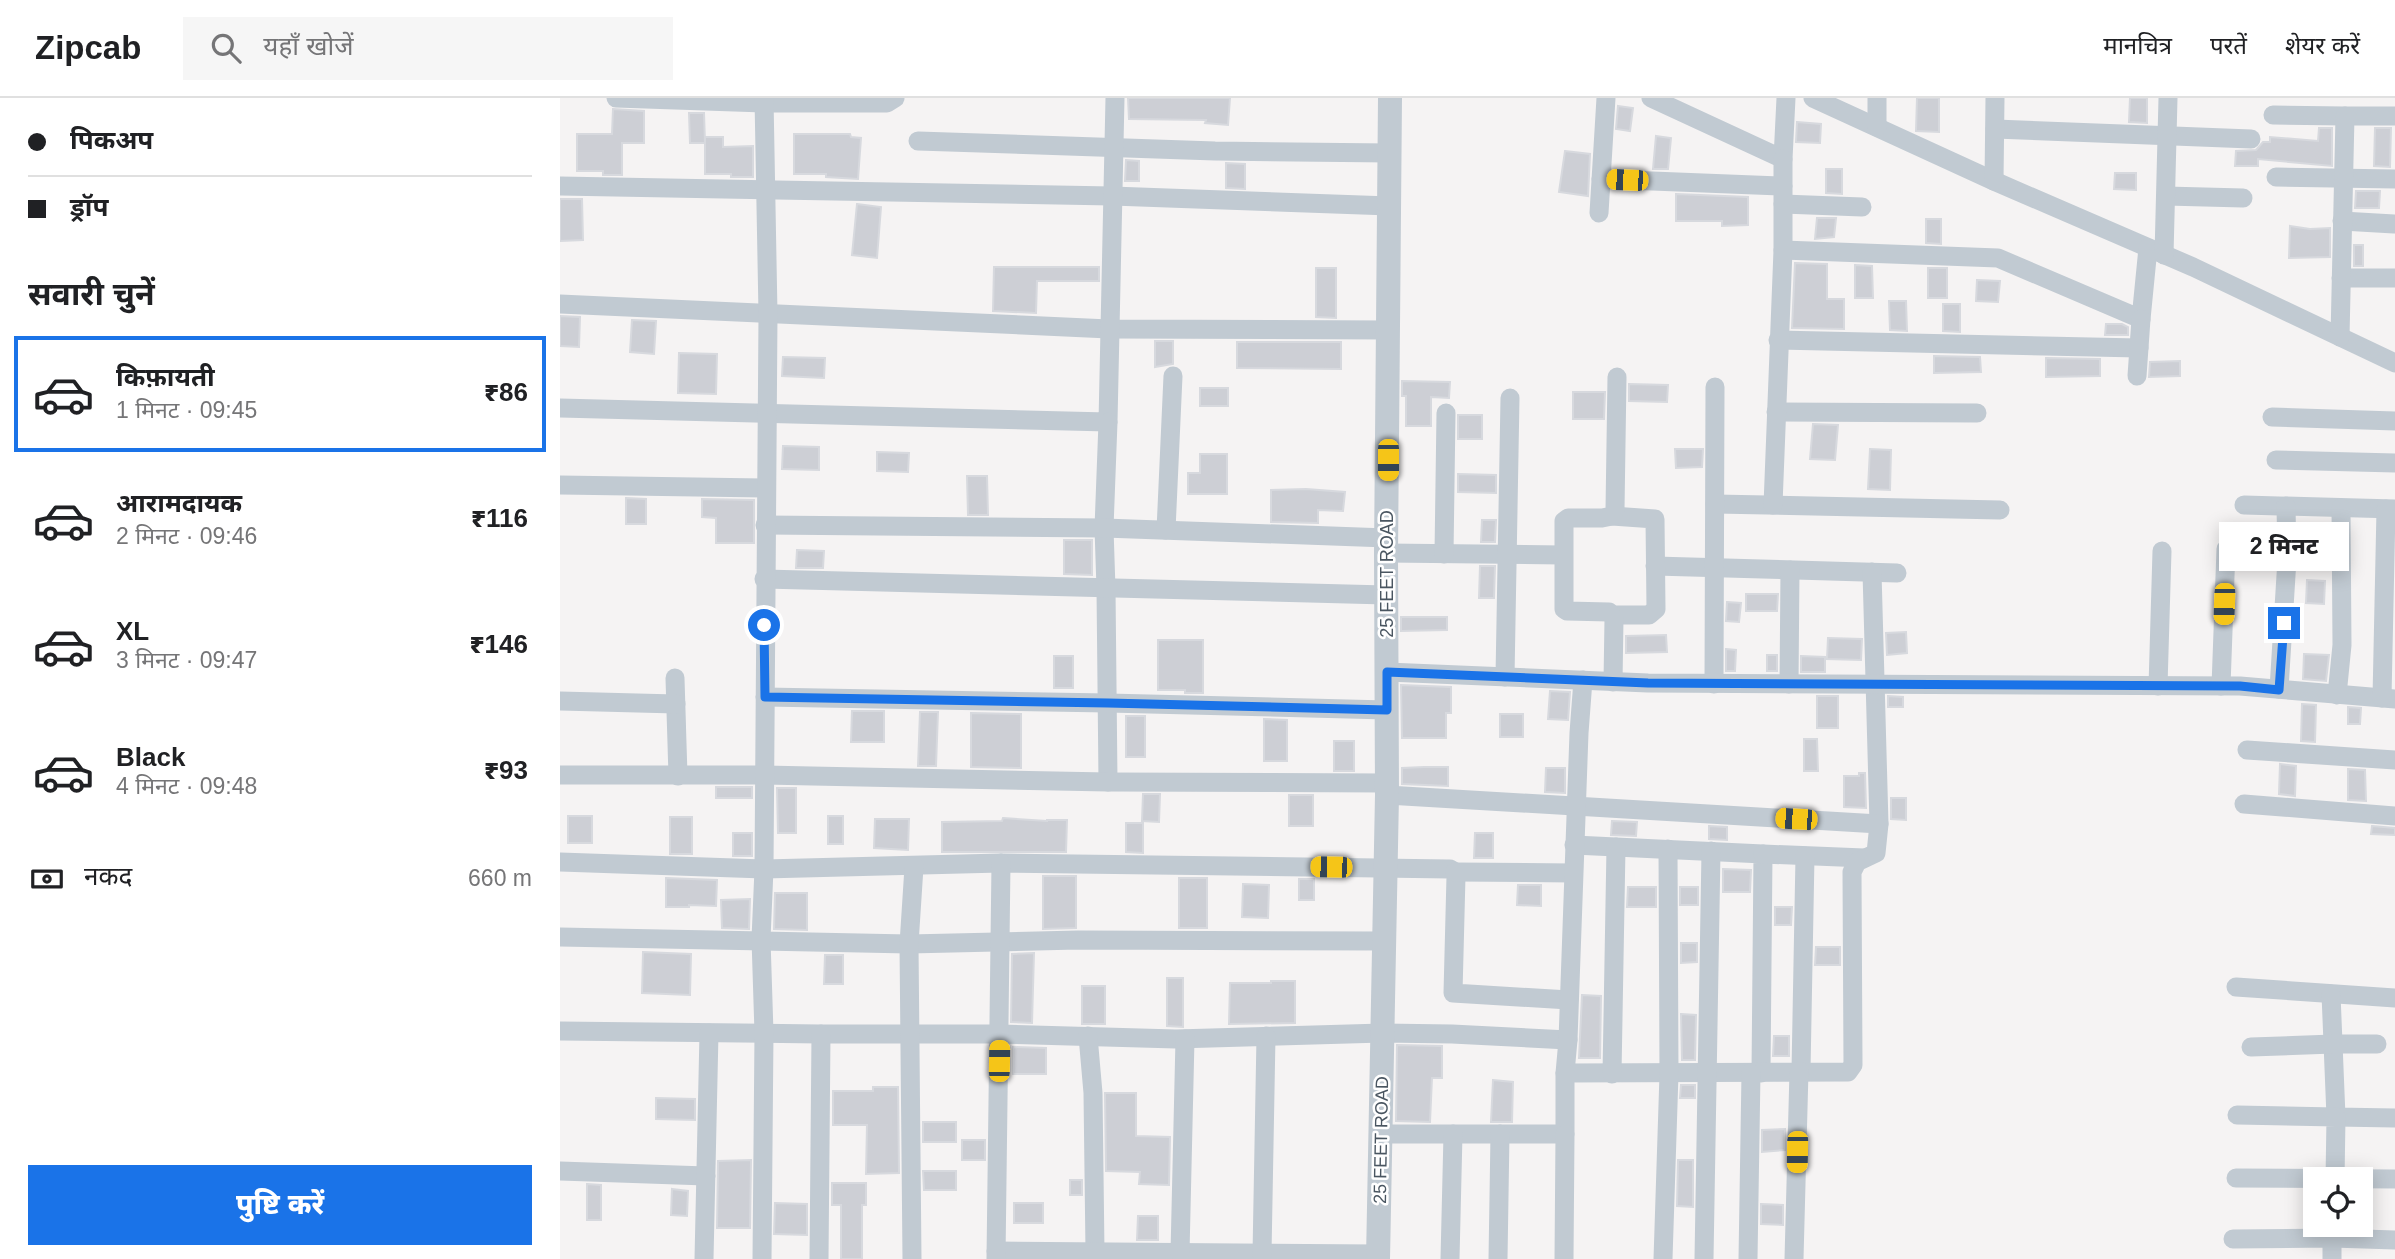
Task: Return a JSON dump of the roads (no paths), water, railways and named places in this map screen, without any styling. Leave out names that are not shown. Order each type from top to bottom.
[{"type":"street","points":[[616,98],[887,103],[895,98]]},
{"type":"street","points":[[1108,782],[1104,528],[1115,98]]},
{"type":"street","name":"25 FEET ROAD","points":[[1378,1257],[1387,789],[1390,98]]},
{"type":"street","points":[[1599,213],[1606,98]]},
{"type":"street","points":[[1651,98],[1783,159]]},
{"type":"street","points":[[1773,505],[1786,98]]},
{"type":"street","points":[[1813,98],[2156,251],[2395,363]]},
{"type":"street","points":[[1877,98],[1877,127]]},
{"type":"street","points":[[1994,181],[1995,98]]},
{"type":"street","points":[[2137,376],[2141,318],[2166,196],[2168,98]]},
{"type":"street","points":[[762,1259],[764,1033],[761,939],[764,869],[768,314],[764,100]]},
{"type":"street","points":[[2273,116],[2395,116]]},
{"type":"street","points":[[2340,337],[2345,116]]},
{"type":"street","points":[[1995,129],[2251,139]]},
{"type":"street","points":[[918,141],[1215,151],[1390,153]]},
{"type":"street","points":[[2276,177],[2395,179]]},
{"type":"street","points":[[1601,179],[1783,195],[1862,207]]},
{"type":"street","points":[[560,186],[1112,196],[1390,206]]},
{"type":"street","points":[[2166,196],[2244,198]]},
{"type":"street","points":[[2342,221],[2394,224]]},
{"type":"street","points":[[1783,250],[1998,258],[2141,318]]},
{"type":"street","points":[[2341,278],[2395,278]]},
{"type":"street","points":[[560,304],[1110,329],[1389,330]]},
{"type":"street","points":[[1778,340],[2139,348]]},
{"type":"street","points":[[1166,530],[1173,376]]},
{"type":"street","points":[[1612,516],[1615,510],[1617,377]]},
{"type":"street","points":[[1714,387],[1714,684]]},
{"type":"street","points":[[1506,677],[1510,398]]},
{"type":"street","points":[[560,408],[1108,422]]},
{"type":"street","points":[[1776,412],[1977,413]]},
{"type":"street","points":[[1444,554],[1446,413]]},
{"type":"street","points":[[2272,417],[2395,421]]},
{"type":"street","points":[[2276,460],[2395,463]]},
{"type":"street","points":[[560,485],[766,488]]},
{"type":"street","points":[[1715,504],[2000,510]]},
{"type":"street","points":[[1387,672],[1714,684],[2221,686],[2389,699],[2390,509],[2244,505]]},
{"type":"street","points":[[2279,690],[2287,559],[2286,506]]},
{"type":"street","points":[[2337,695],[2342,645],[2341,508]]},
{"type":"street","points":[[1612,516],[1655,519],[1656,609],[1649,615],[1612,615],[1609,612],[1564,609],[1565,520],[1612,516]]},
{"type":"street","points":[[765,525],[1166,530],[1387,546],[1444,554],[1563,555]]},
{"type":"street","points":[[2221,686],[2226,549]]},
{"type":"street","points":[[2158,685],[2162,551]]},
{"type":"street","points":[[1655,566],[1898,573]]},
{"type":"street","points":[[1789,684],[1790,570]]},
{"type":"street","points":[[1565,1073],[1848,1072],[1853,1065],[1853,872],[1854,865],[1876,853],[1879,824],[1873,684],[1872,572]]},
{"type":"street","points":[[764,579],[1386,595]]},
{"type":"street","points":[[1612,615],[1613,682]]},
{"type":"street","points":[[675,678],[678,776]]},
{"type":"street","points":[[1564,1259],[1565,1073],[1583,680]]},
{"type":"street","points":[[765,697],[1387,710]]},
{"type":"street","points":[[560,701],[676,704]]},
{"type":"street","points":[[2247,750],[2395,760]]},
{"type":"street","points":[[560,775],[764,775],[1387,789],[1576,807],[1879,824]]},
{"type":"street","points":[[2244,804],[2395,816]]},
{"type":"street","points":[[1574,845],[1864,858]]},
{"type":"street","points":[[1612,1074],[1616,847]]},
{"type":"street","points":[[1663,1259],[1669,1074],[1668,849]]},
{"type":"street","points":[[1704,1259],[1711,851]]},
{"type":"street","points":[[1748,1259],[1763,854]]},
{"type":"street","points":[[1794,1259],[1805,856]]},
{"type":"street","points":[[560,862],[764,869],[1001,863],[1573,873]]},
{"type":"street","points":[[1001,863],[996,1255],[1095,1252],[1378,1257]]},
{"type":"street","points":[[912,1259],[909,944],[914,867]]},
{"type":"street","points":[[1455,872],[1453,993],[1569,1000]]},
{"type":"street","points":[[560,937],[909,944],[1385,941]]},
{"type":"street","points":[[2236,987],[2395,998]]},
{"type":"street","points":[[2331,994],[2335,1167]]},
{"type":"street","points":[[560,1031],[999,1034],[1185,1039],[1383,1033],[1568,1040]]},
{"type":"street","points":[[704,1259],[709,1033]]},
{"type":"street","points":[[818,1259],[821,1034]]},
{"type":"street","points":[[1088,1036],[1093,1093],[1095,1252]]},
{"type":"street","points":[[1262,1254],[1266,1036]]},
{"type":"street","points":[[1180,1253],[1185,1039]]},
{"type":"street","points":[[2251,1047],[2377,1044]]},
{"type":"street","points":[[2237,1115],[2395,1118]]},
{"type":"street","points":[[1381,1134],[1565,1134]]},
{"type":"street","points":[[1450,1259],[1453,1134]]},
{"type":"street","points":[[1497,1259],[1500,1134]]},
{"type":"street","points":[[560,1171],[706,1176]]},
{"type":"street","points":[[2236,1178],[2303,1179]]},
{"type":"street","points":[[2373,1179],[2395,1179]]},
{"type":"street","points":[[2233,1239],[2303,1234]]},
{"type":"street","points":[[2332,1259],[2333,1237]]},
{"type":"street","points":[[2372,1237],[2395,1240]]}]
